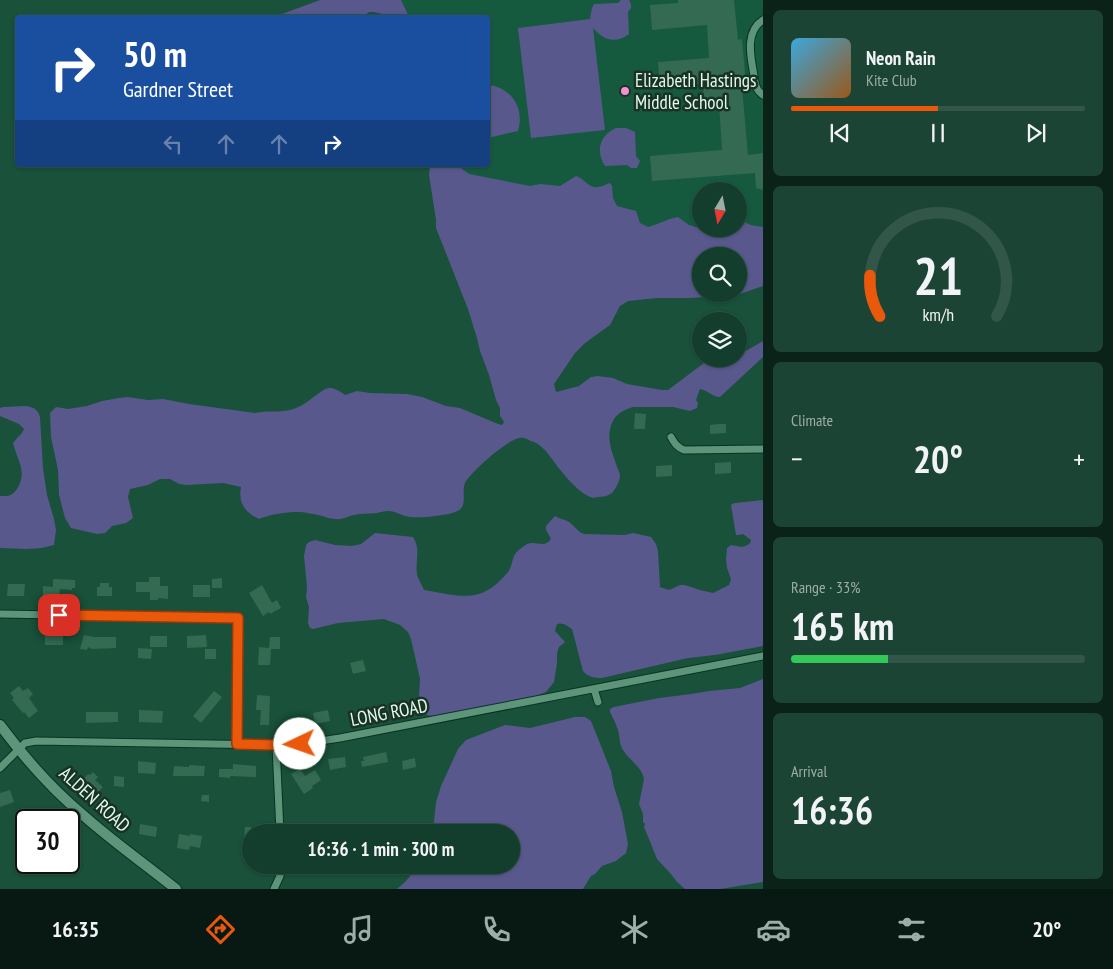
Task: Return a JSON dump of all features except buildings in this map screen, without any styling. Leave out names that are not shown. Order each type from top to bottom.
[{"type":"main road","name":"ALDEN ROAD","points":[[0,725],[18,750],[83,816],[176,889]]},
{"type":"street","points":[[763,20],[753,30],[750,50],[755,86],[758,92],[763,94]]},
{"type":"street","points":[[671,437],[678,448],[684,450],[763,449]]},
{"type":"street","points":[[0,614],[238,618],[237,744]]},
{"type":"street","name":"LONG ROAD","points":[[18,750],[26,744],[36,741],[300,744],[340,738],[763,656]]},
{"type":"street","points":[[594,689],[598,702]]},
{"type":"street","points":[[276,745],[280,824]]},
{"type":"street","points":[[0,768],[18,750]]},
{"type":"street","points":[[274,889],[280,874]]},
{"type":"shaded area","points":[[320,0],[401,0],[408,15],[384,15],[369,12],[366,15],[270,15],[282,14]]},
{"type":"shaded area","name":"Elizabeth Hastings Middle School","points":[[401,0],[763,0],[763,286],[747,266],[747,247],[692,247],[692,283],[451,167],[490,167],[490,15],[405,15]]},
{"type":"shaded area","points":[[621,0],[629,0],[631,4],[628,12],[629,34],[614,40],[605,38],[593,28],[605,130],[531,138],[518,28],[590,19],[594,4],[618,3]]},
{"type":"shaded area","points":[[490,86],[503,90],[514,100],[520,114],[518,131],[490,138]]},
{"type":"shaded area","points":[[616,128],[626,128],[635,132],[636,156],[640,161],[637,168],[631,168],[627,165],[605,166],[600,155],[601,144],[606,135]]},
{"type":"shaded area","points":[[430,167],[460,167],[469,174],[530,186],[540,184],[560,186],[576,176],[595,187],[601,187],[610,183],[617,206],[636,211],[640,223],[648,227],[678,217],[692,226],[692,238],[748,238],[748,224],[763,226],[763,286],[747,292],[747,247],[692,247],[692,298],[657,298],[628,301],[620,306],[610,325],[585,343],[575,353],[554,384],[556,392],[579,386],[591,377],[598,376],[613,378],[627,384],[668,390],[699,367],[747,367],[747,350],[763,341],[763,357],[720,397],[700,389],[696,400],[698,403],[697,408],[690,411],[673,407],[633,407],[618,415],[611,425],[609,436],[620,478],[610,495],[593,498],[584,494],[569,480],[542,447],[522,438],[507,444],[468,478],[464,487],[462,507],[455,512],[445,515],[410,517],[387,511],[331,519],[320,515],[294,512],[259,519],[249,513],[243,506],[240,497],[241,487],[223,483],[186,485],[179,484],[170,479],[160,479],[148,485],[130,489],[128,497],[133,518],[126,523],[112,526],[105,533],[97,534],[71,528],[65,518],[59,495],[58,470],[51,437],[50,413],[56,407],[68,409],[128,397],[148,400],[163,399],[255,413],[290,410],[306,403],[323,390],[330,388],[345,395],[357,391],[407,394],[422,397],[446,406],[460,408],[502,425],[504,422],[500,416],[500,408],[468,309],[436,228],[429,175]]},
{"type":"shaded area","points":[[26,406],[35,409],[40,417],[43,468],[47,495],[56,530],[54,545],[27,549],[0,548],[0,496],[12,494],[20,483],[22,471],[13,443],[24,429],[19,424],[0,416],[0,408]]},
{"type":"shaded area","points":[[763,500],[763,646],[688,658],[596,678],[589,676],[583,671],[572,629],[565,625],[557,624],[555,631],[565,642],[559,647],[557,653],[554,682],[546,692],[519,703],[437,717],[425,713],[419,695],[420,679],[411,639],[408,632],[400,625],[384,619],[338,623],[313,629],[310,628],[308,623],[309,607],[306,597],[304,556],[306,545],[315,540],[335,545],[352,546],[361,544],[375,533],[413,537],[417,546],[417,574],[424,590],[470,596],[489,590],[498,582],[509,570],[515,554],[523,547],[531,543],[545,544],[548,542],[551,539],[546,526],[555,516],[569,522],[584,534],[625,535],[633,533],[651,537],[658,551],[660,587],[669,590],[685,585],[713,593],[729,585],[731,579],[727,568],[727,548],[731,545],[745,546],[751,540],[743,534],[736,535],[731,505]]},
{"type":"shaded area","points":[[763,679],[763,882],[720,889],[685,889],[657,859],[644,827],[643,814],[639,804],[644,779],[643,775],[622,748],[610,709],[659,698],[740,688]]},
{"type":"shaded area","points":[[575,717],[585,717],[591,721],[611,771],[622,812],[628,844],[626,853],[616,861],[602,866],[591,876],[583,889],[397,889],[412,874],[520,874],[520,824],[434,824],[436,802],[441,786],[458,749],[466,740],[505,725],[530,728]]},
{"type":"place","name":"Elizabeth Hastings Middle School","points":[[625,91]]},
{"type":"route","points":[[59,615],[238,618],[237,744],[300,744]]}]
